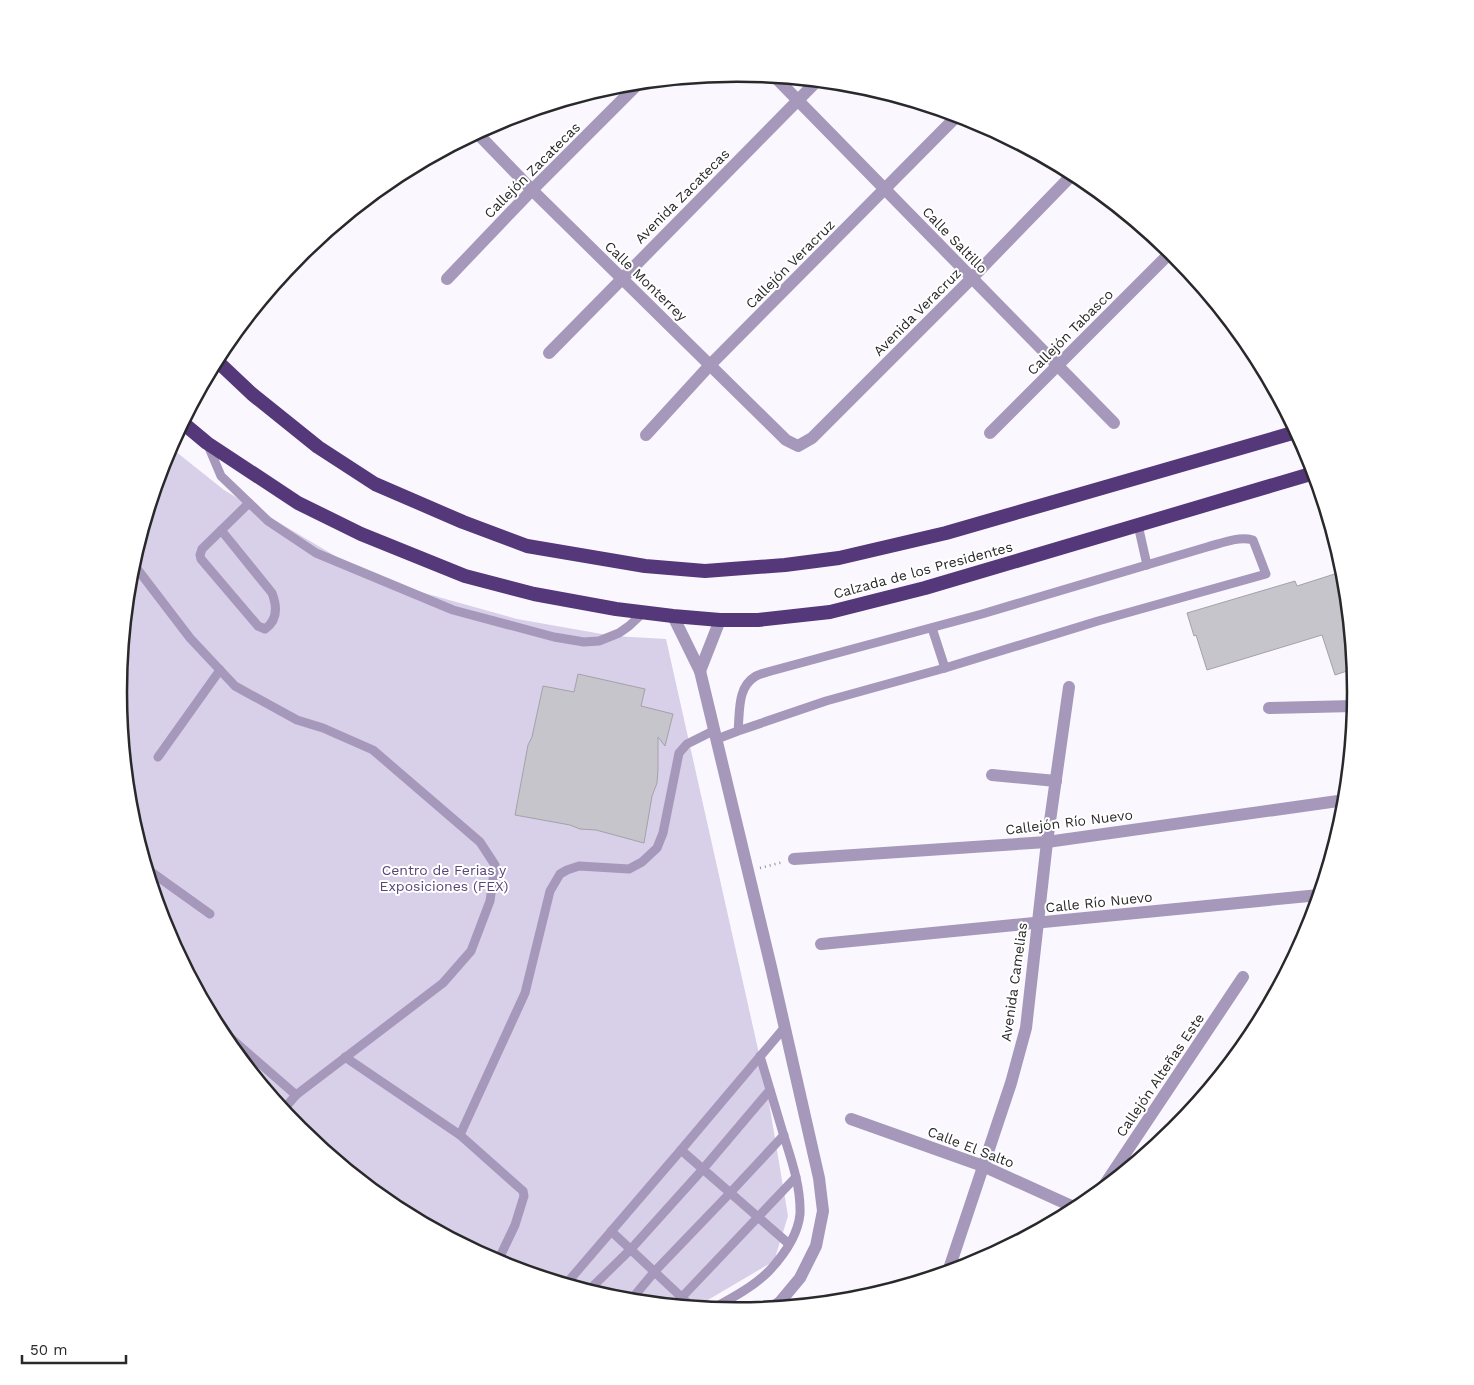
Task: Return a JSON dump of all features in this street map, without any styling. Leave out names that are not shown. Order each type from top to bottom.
[{"type":"highway","points":[[222,366],[252,394],[318,447],[374,484],[463,522],[527,546],[645,566],[705,571],[785,565],[839,558],[946,533],[1289,434]]},
{"type":"highway","name":"Calzada de los Presidentes","points":[[188,427],[207,443],[298,503],[361,534],[465,576],[534,594],[644,612],[720,620],[758,620],[830,612],[925,588],[1307,474]]},
{"type":"street","name":"Calle Saltillo","points":[[780,84],[1114,423]]},
{"type":"street","name":"Avenida Zacatecas","points":[[549,353],[811,87]]},
{"type":"street","name":"Callejón Zacatecas","points":[[447,279],[630,92]]},
{"type":"street","name":"Callejón Veracruz","points":[[646,435],[710,365],[951,122]]},
{"type":"street","name":"Calle Monterrey","points":[[482,138],[532,190],[786,440],[798,446]]},
{"type":"street","name":"Avenida Veracruz","points":[[798,446],[812,438],[1067,180]]},
{"type":"street","name":"Callejón Tabasco","points":[[990,433],[1165,258]]},
{"type":"street","points":[[673,616],[700,670],[819,1178],[823,1211],[816,1246],[800,1278],[781,1301]]},
{"type":"street","points":[[700,670],[720,620]]},
{"type":"street","name":"Avenida Camelias","points":[[951,1263],[1011,1083],[1026,1028],[1047,842],[1069,687]]},
{"type":"street","points":[[1269,708],[1347,706]]},
{"type":"street","points":[[992,775],[1056,781]]},
{"type":"street","name":"Callejón Río Nuevo","points":[[794,859],[1047,842],[1337,801]]},
{"type":"street","name":"Calle Río Nuevo","points":[[821,944],[1313,895]]},
{"type":"street","name":"Callejón Alteñas Este","points":[[1113,1172],[1243,977]]},
{"type":"street","name":"Calle El Salto","points":[[851,1119],[983,1166],[1068,1205]]},
{"type":"lane","points":[[207,443],[221,476],[268,522],[316,553],[453,610],[554,637],[584,642],[599,641],[619,633],[644,612]]},
{"type":"lane","points":[[222,530],[272,592],[276,603],[274,620],[265,629],[258,626],[201,560],[200,555],[202,549],[249,503]]},
{"type":"lane","points":[[1138,525],[1147,565]]},
{"type":"lane","points":[[460,1135],[525,993],[550,892],[555,881],[560,874],[579,866],[629,869],[642,862],[656,848],[663,833],[680,753],[687,744],[716,735],[738,731],[826,701],[945,668],[1098,621],[1266,574],[1252,540],[1245,538],[1207,546],[932,628],[771,670],[747,683],[742,692],[738,731]]},
{"type":"lane","points":[[139,572],[190,638],[235,686],[297,720],[323,728],[373,750],[480,842],[495,865],[490,901],[471,951],[444,983],[296,1095],[287,1105]]},
{"type":"lane","points":[[932,628],[945,668]]},
{"type":"lane","points":[[158,757],[220,670]]},
{"type":"lane","points":[[155,875],[210,914]]},
{"type":"lane","points":[[570,1279],[785,1027]]},
{"type":"lane","points":[[241,1047],[296,1095]]},
{"type":"lane","points":[[724,1302],[768,1272],[789,1244],[796,1231],[800,1216],[796,1177],[760,1056]]},
{"type":"lane","points":[[345,1058],[460,1135],[523,1191],[524,1196],[516,1225],[501,1255]]},
{"type":"lane","points":[[594,1285],[631,1249],[703,1169],[770,1090]]},
{"type":"lane","points":[[636,1294],[655,1271],[784,1134]]},
{"type":"lane","points":[[681,1150],[789,1244]]},
{"type":"lane","points":[[682,1297],[796,1177]]},
{"type":"lane","points":[[612,1230],[685,1300]]},
{"type":"path","points":[[748,871],[794,859]]},
{"type":"green space","name":"Centro de Ferias y Exposiciones (FEX)","points":[[176,452],[224,490],[374,579],[517,619],[613,636],[666,639],[766,1085],[788,1216],[774,1261],[706,1301],[618,1291],[579,1282],[541,1270],[467,1240],[398,1200],[335,1151],[306,1124],[278,1095],[253,1064],[209,998],[173,926],[159,889],[148,850],[132,772],[127,692],[132,613],[148,535],[159,496]]},
{"type":"building","points":[[1335,574],[1342,613],[1346,671],[1335,675],[1322,635],[1207,670],[1187,613],[1295,581],[1297,586]]},
{"type":"building","points":[[578,674],[645,689],[641,706],[673,714],[665,746],[658,737],[657,783],[652,796],[644,843],[596,830],[580,829],[570,825],[515,815],[528,745],[532,737],[543,686],[574,692]]}]
